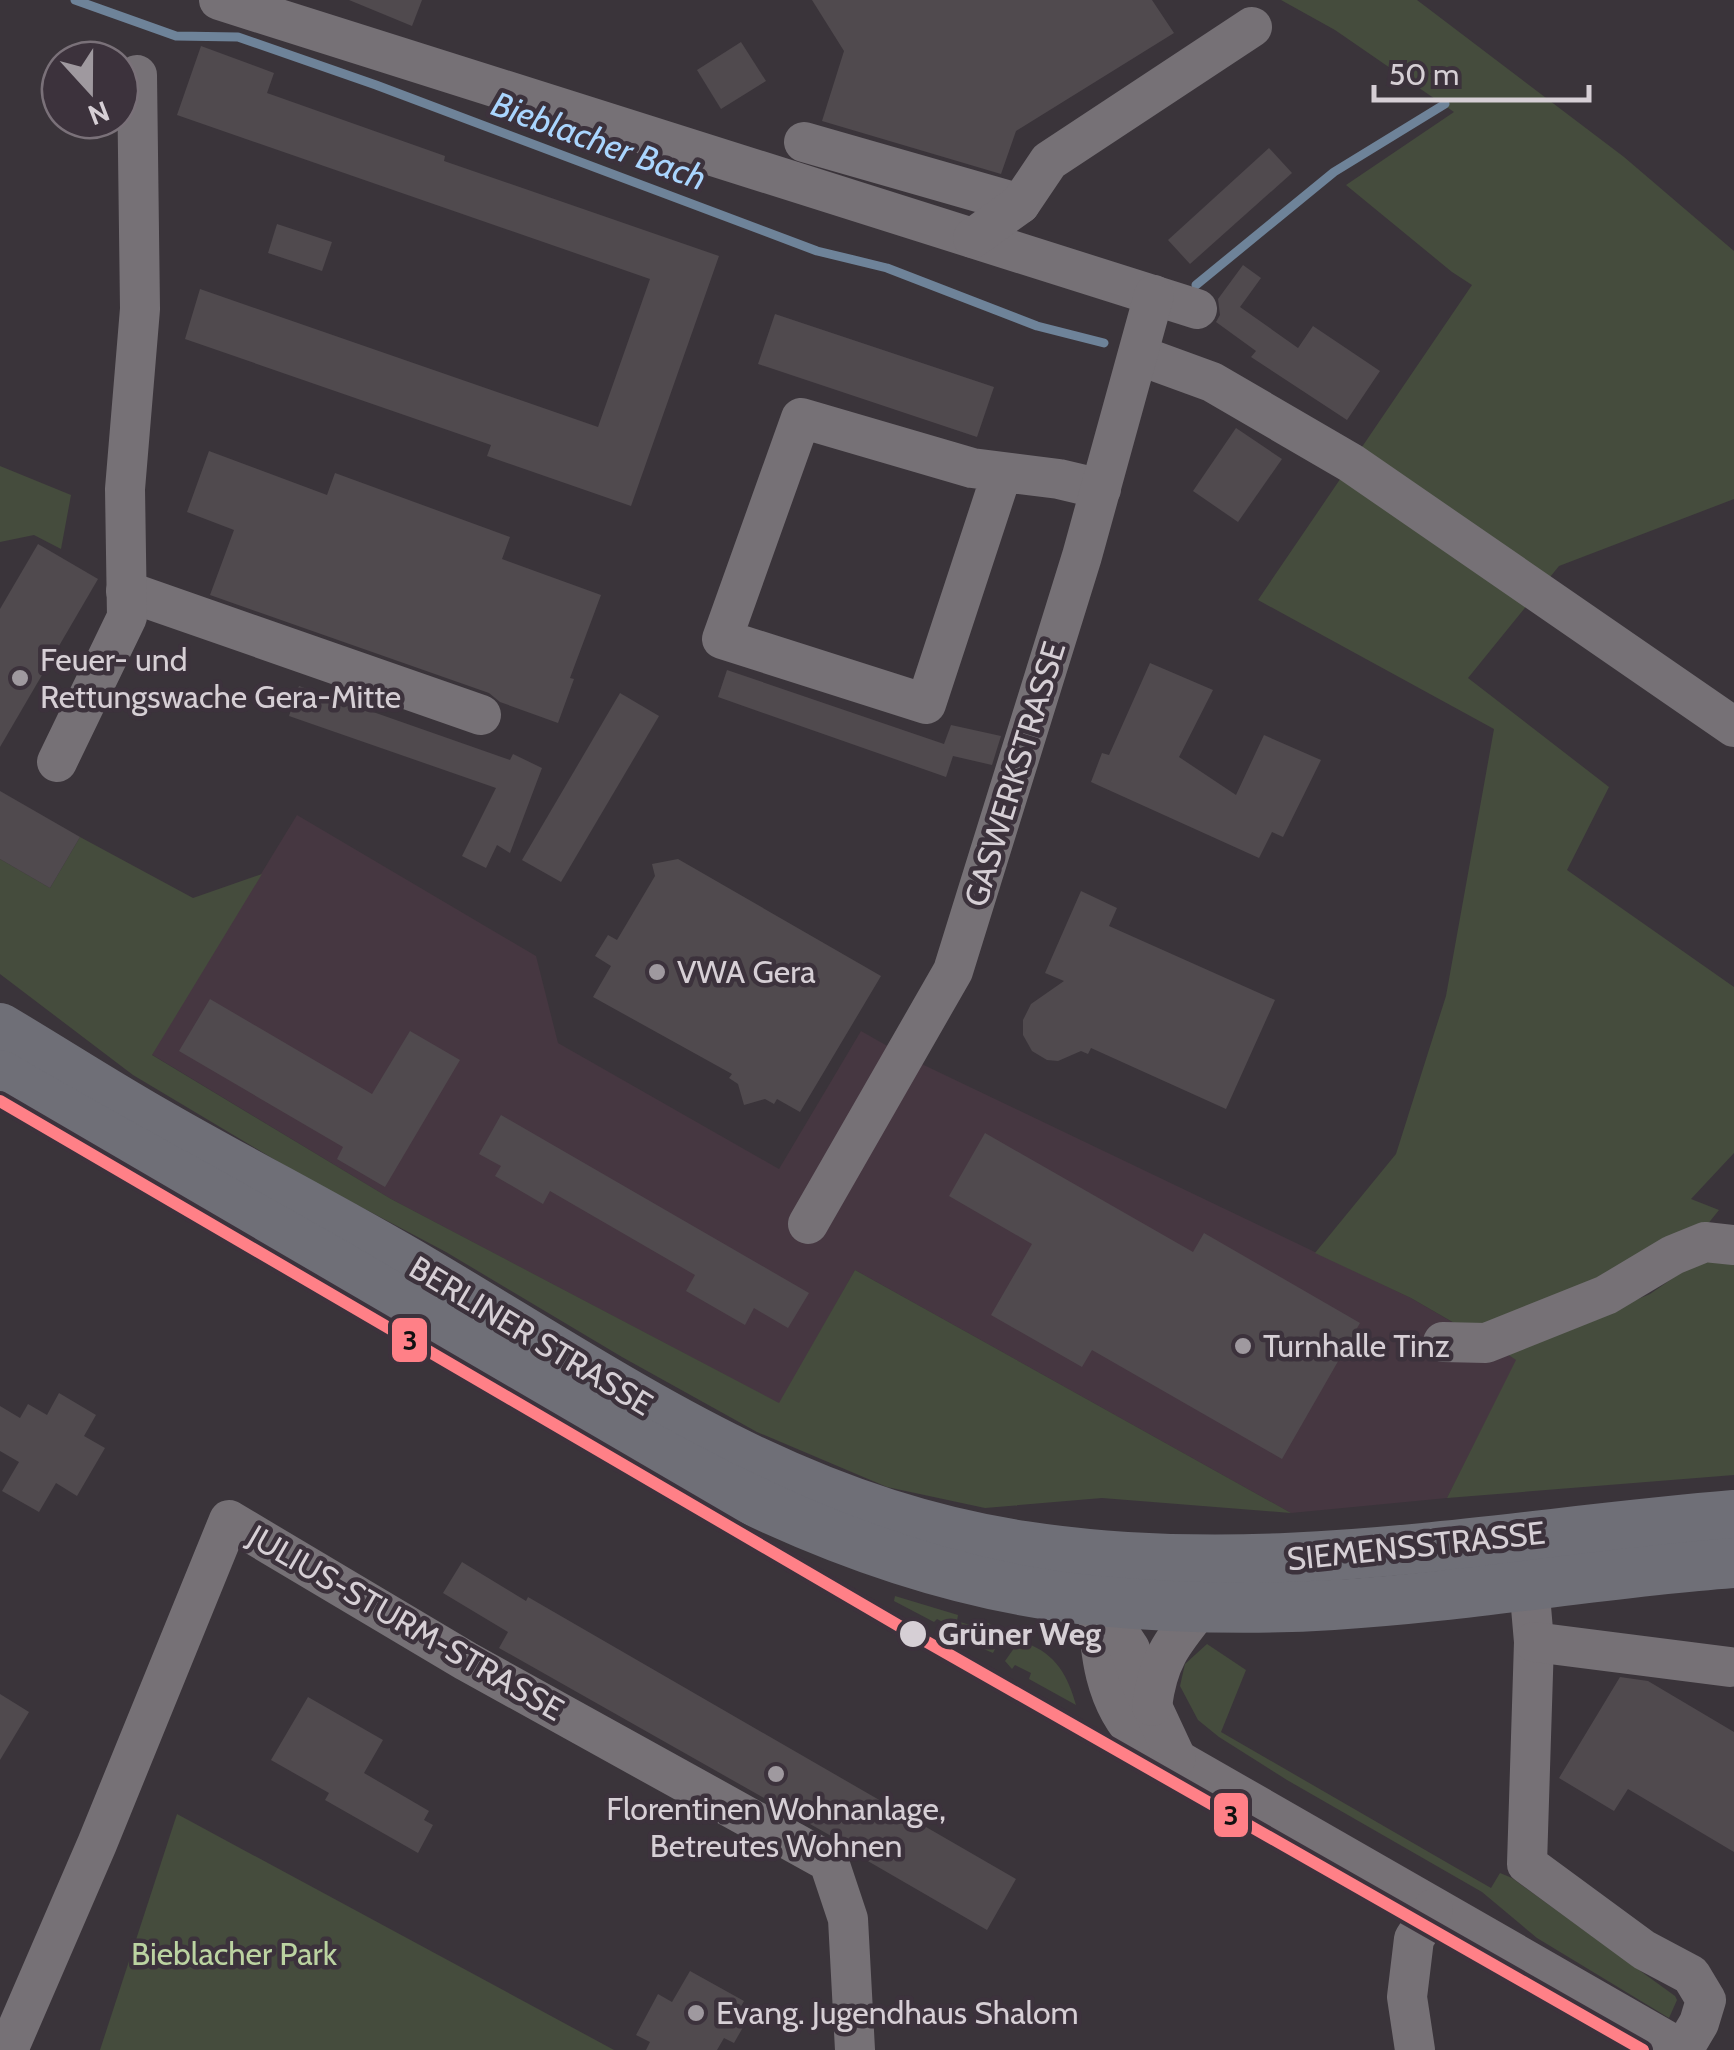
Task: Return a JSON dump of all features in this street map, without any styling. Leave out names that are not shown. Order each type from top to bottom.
[{"type":"main road","name":"BERLINER STRASSE","points":[[0,1028],[158,1124],[426,1273],[710,1441],[793,1481],[872,1511],[951,1534],[1028,1547],[1098,1578]]},
{"type":"main road","name":"BERLINER STRASSE","points":[[0,1074],[369,1283],[694,1474],[740,1496],[874,1551],[1004,1586],[1098,1578]]},
{"type":"main road","name":"SIEMENSSTRASSE","points":[[1098,1578],[1377,1554],[1614,1525],[1734,1515]]},
{"type":"main road","name":"SIEMENSSTRASSE","points":[[1098,1578],[1202,1607],[1334,1605],[1734,1563]]},
{"type":"street","points":[[219,0],[1197,309]]},
{"type":"street","points":[[972,238],[1020,204],[1049,161],[1252,27]]},
{"type":"street","points":[[57,762],[127,617],[125,489],[140,309],[139,140]]},
{"type":"street","points":[[804,142],[1020,204]]},
{"type":"street","name":"GASWERKSTRASSE","points":[[808,1224],[953,971],[1101,489],[1154,296]]},
{"type":"street","points":[[1138,355],[1212,382],[1350,463],[1734,727]]},
{"type":"street","points":[[1002,473],[926,704],[722,638],[801,418],[972,468],[1060,479],[1101,489]]},
{"type":"street","points":[[126,591],[481,715]]},
{"type":"street","points":[[1442,1342],[1486,1343],[1606,1296],[1673,1255],[1705,1242],[1734,1246]]},
{"type":"street","name":"JULIUS-STURM-STRASSE","points":[[8,2050],[98,1844],[228,1520],[466,1661],[828,1862],[848,1919],[860,2048]]},
{"type":"street","points":[[1098,1578],[1176,1758]]},
{"type":"street","points":[[1098,1578],[1101,1656],[1117,1708],[1141,1739],[1682,2050],[1699,2023],[1706,2000],[1691,1975],[1644,1950],[1526,1864],[1534,1642],[1528,1584]]},
{"type":"street","points":[[1152,1706],[1166,1650],[1202,1607]]},
{"type":"street","points":[[1534,1642],[1730,1667]]},
{"type":"street","points":[[1415,2050],[1407,1997],[1414,1939],[1433,1909]]},
{"type":"shaded area","points":[[297,815],[536,956],[558,1043],[779,1169],[861,1031],[905,1056],[1411,1298],[1517,1360],[1447,1498],[1291,1513],[855,1270],[780,1404],[391,1199],[151,1054]]},
{"type":"green space","points":[[1281,0],[1417,0],[1624,157],[1734,251],[1734,499],[1559,566],[1468,678],[1609,787],[1567,870],[1734,987],[1734,1153],[1691,1199],[1719,1210],[1707,1225],[1592,1287],[1475,1335],[1411,1298],[1315,1253],[1396,1154],[1446,996],[1494,729],[1258,600],[1472,285],[1346,185],[1454,112],[1335,30]]},
{"type":"green space","points":[[0,466],[71,495],[61,549],[34,535],[0,542]]},
{"type":"green space","points":[[80,837],[193,898],[262,874],[152,1055],[391,1199],[779,1403],[855,1270],[1291,1513],[1102,1498],[985,1508],[887,1487],[757,1432],[622,1357],[446,1252],[297,1173],[133,1075],[0,974],[0,859],[50,888]]},
{"type":"green space","points":[[1710,1259],[1734,1261],[1734,1475],[1447,1498],[1516,1360],[1507,1354],[1650,1294],[1686,1269]]},
{"type":"green space","points":[[895,1596],[958,1615],[957,1621],[973,1626],[977,1619],[990,1624],[999,1635],[997,1646],[993,1653],[951,1635],[952,1627],[894,1601]]},
{"type":"green space","points":[[1026,1643],[1045,1653],[1059,1667],[1076,1705],[1029,1679],[1031,1673],[1015,1665],[1012,1669],[1005,1661],[1017,1644]]},
{"type":"green space","points":[[1207,1644],[1246,1670],[1221,1732],[1491,1888],[1500,1873],[1512,1878],[1675,1996],[1669,2018],[1537,1938],[1482,1892],[1287,1780],[1198,1720],[1180,1686],[1185,1664]]},
{"type":"green space","name":"Bieblacher Park","points":[[177,1814],[614,2050],[100,2050]]},
{"type":"building","points":[[349,0],[422,0],[412,26]]},
{"type":"building","points":[[812,0],[1152,0],[1174,33],[1016,131],[1001,174],[822,121],[844,51]]},
{"type":"building","points":[[741,42],[766,81],[721,109],[697,70]]},
{"type":"building","points":[[201,46],[274,73],[267,93],[445,156],[444,161],[719,256],[631,506],[487,456],[491,445],[185,339],[200,289],[598,427],[650,279],[177,115]]},
{"type":"building","points":[[1269,148],[1292,173],[1190,264],[1168,240]]},
{"type":"building","points":[[277,224],[332,242],[322,271],[268,253]]},
{"type":"building","points":[[1243,265],[1261,278],[1240,307],[1298,348],[1313,326],[1380,371],[1347,420],[1251,357],[1256,351],[1216,322],[1220,315],[1218,299]]},
{"type":"building","points":[[775,314],[994,387],[977,437],[758,364]]},
{"type":"building","points":[[1236,428],[1282,459],[1238,522],[1193,491]]},
{"type":"building","points":[[209,451],[327,495],[335,473],[510,537],[502,559],[601,595],[558,723],[500,702],[489,693],[210,595],[234,530],[187,512]]},
{"type":"building","name":"Feuer- und Rettungswache Gera-Mitte","points":[[38,544],[98,579],[0,747],[0,609]]},
{"type":"building","points":[[1150,663],[1213,690],[1179,757],[1236,795],[1264,735],[1321,760],[1283,837],[1272,832],[1259,858],[1091,782],[1102,753],[1109,755]]},
{"type":"building","points":[[727,670],[944,744],[951,725],[1001,736],[992,765],[953,756],[946,777],[718,697]]},
{"type":"building","points":[[299,686],[510,760],[513,754],[542,768],[510,853],[497,845],[486,868],[462,856],[496,788],[289,716]]},
{"type":"building","points":[[620,693],[659,716],[561,882],[522,860]]},
{"type":"building","name":"Feuer- und Rettungswache Gera-Mitte","points":[[0,791],[80,837],[50,888],[0,859]]},
{"type":"building","points":[[678,859],[881,976],[800,1112],[777,1099],[774,1104],[765,1099],[744,1105],[738,1084],[729,1078],[732,1074],[593,997],[611,966],[595,956],[608,935],[617,940],[655,876],[652,864]]},
{"type":"building","points":[[1081,891],[1117,908],[1109,926],[1275,1000],[1226,1109],[1091,1048],[1088,1054],[1081,1051],[1058,1061],[1047,1060],[1032,1051],[1023,1035],[1023,1020],[1031,1004],[1064,981],[1045,973]]},
{"type":"building","points":[[210,999],[372,1094],[410,1031],[460,1060],[385,1187],[337,1159],[343,1147],[179,1051]]},
{"type":"building","points":[[501,1115],[809,1293],[788,1328],[754,1308],[745,1325],[686,1291],[695,1275],[550,1191],[543,1204],[495,1176],[501,1166],[479,1154]]},
{"type":"building","points":[[985,1133],[1193,1252],[1204,1233],[1360,1323],[1282,1459],[1092,1350],[1082,1367],[991,1315],[1032,1244],[949,1196]]},
{"type":"building","points":[[59,1393],[96,1415],[84,1436],[105,1448],[77,1496],[56,1483],[39,1512],[2,1491],[19,1462],[0,1451],[0,1406],[20,1418],[28,1404],[47,1415]]},
{"type":"building","name":"Florentinen Wohnanlage, Betreutes Wohnen","points":[[462,1562],[1016,1879],[987,1930],[847,1849],[840,1841],[499,1648],[508,1632],[443,1593]]},
{"type":"building","points":[[1620,1677],[1648,1681],[1734,1732],[1734,1852],[1628,1789],[1614,1811],[1559,1778]]},
{"type":"building","points":[[0,1694],[29,1712],[0,1760]]},
{"type":"building","points":[[308,1697],[383,1740],[364,1773],[429,1811],[424,1820],[433,1825],[418,1853],[325,1800],[329,1793],[271,1760]]},
{"type":"building","name":"Evang. Jugendhaus Shalom","points":[[690,1971],[744,2001],[739,2010],[750,2015],[734,2043],[724,2038],[717,2050],[646,2050],[650,2042],[636,2035],[658,1994],[672,2002]]},
{"type":"waterway","name":"Bieblacher Bach","points":[[75,0],[176,36],[238,37],[817,251],[887,268],[1037,326],[1104,343]]},
{"type":"waterway","name":"Bieblacher Bach","points":[[1196,285],[1334,172],[1445,104]]},
{"type":"transit line","name":"3","points":[[0,1101],[913,1634],[1643,2050]]},
{"type":"place","name":"Feuer- und Rettungswache Gera-Mitte","points":[[20,678]]},
{"type":"place","name":"VWA Gera","points":[[657,972]]},
{"type":"place","name":"Turnhalle Tinz","points":[[1243,1346]]},
{"type":"place","name":"Grüner Weg","points":[[913,1634]]},
{"type":"place","name":"Florentinen Wohnanlage, Betreutes Wohnen","points":[[776,1774]]},
{"type":"place","name":"Evang. Jugendhaus Shalom","points":[[696,2013]]}]
